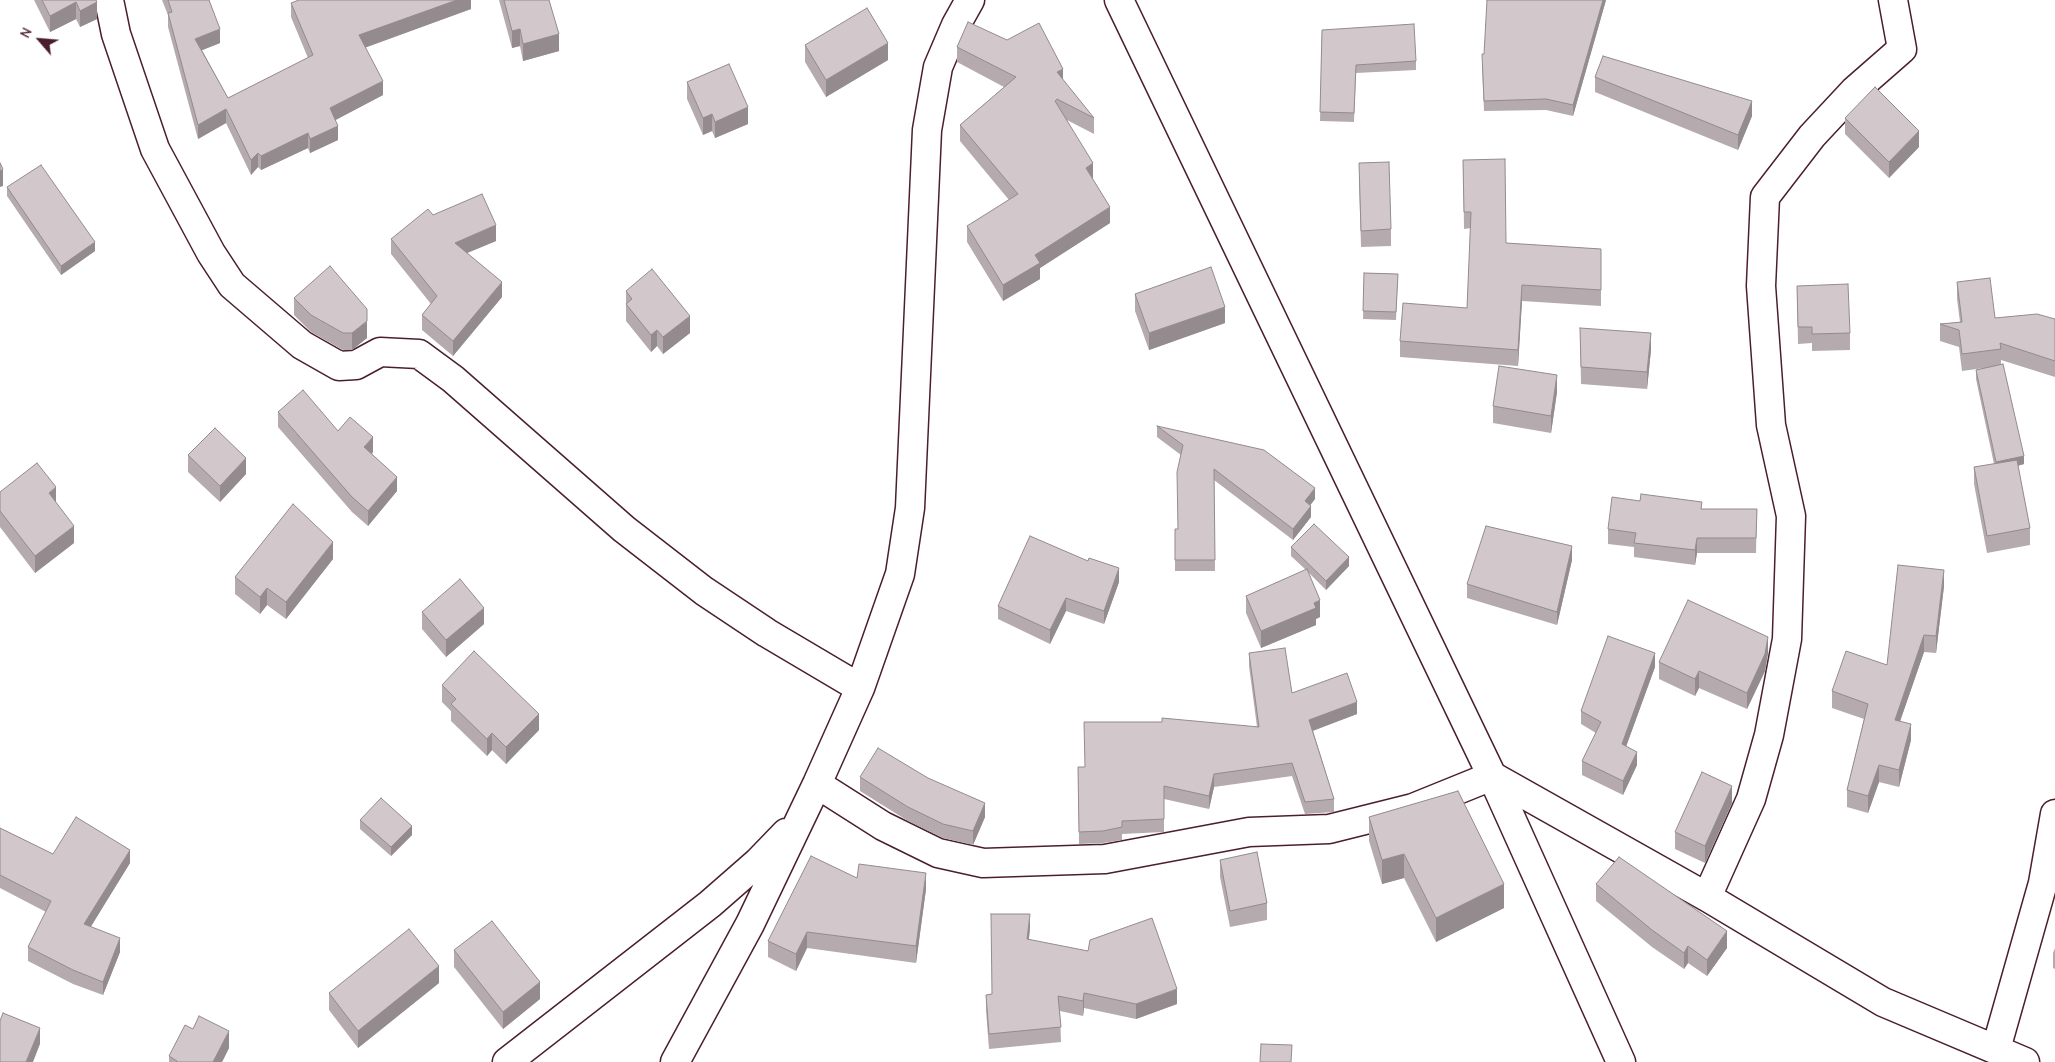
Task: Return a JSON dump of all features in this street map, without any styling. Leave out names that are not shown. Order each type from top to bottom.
[{"type":"street","points":[[109,0],[116,34],[155,149],[210,253],[232,285],[302,345],[339,366],[356,365],[380,352],[419,354],[453,379],[624,529],[704,591],[767,633],[860,688]]},
{"type":"street","points":[[675,1062],[750,924],[817,784],[860,688],[900,574],[910,508],[927,130],[938,67],[956,25],[970,0]]},
{"type":"street","points":[[1119,0],[1492,776],[1621,1062]]},
{"type":"street","points":[[1707,897],[1751,799],[1769,735],[1787,639],[1791,516],[1771,425],[1761,286],[1764,197],[1812,136],[1848,98],[1902,50],[1893,0]]},
{"type":"street","points":[[817,784],[883,826],[938,853],[983,862],[1105,859],[1249,832],[1329,828],[1413,808],[1492,776]]},
{"type":"street","points":[[1492,776],[1707,897],[1883,1002],[2025,1062]]},
{"type":"street","points":[[1996,1049],[2043,883],[2055,814]]},
{"type":"street","points":[[507,1062],[710,904],[758,862],[802,816]]},
{"type":"building","points":[[42,0],[96,0],[97,2],[80,11],[76,2],[50,16]]},
{"type":"building","points":[[168,0],[209,0],[220,29],[195,39],[228,98],[313,55],[291,3],[299,0],[457,0],[359,35],[383,81],[330,108],[338,126],[310,139],[308,133],[261,156],[258,153],[251,160],[226,109],[198,125],[168,13],[172,12]]},
{"type":"building","points":[[504,0],[549,0],[559,34],[523,44],[520,29],[512,31]]},
{"type":"building","points":[[1487,0],[1603,0],[1573,105],[1546,99],[1484,101],[1482,54],[1484,54]]},
{"type":"building","points":[[867,8],[888,43],[826,80],[805,45]]},
{"type":"building","points":[[968,22],[1007,40],[1039,23],[1063,69],[1057,72],[1094,118],[1057,99],[1055,101],[1093,163],[1086,168],[1110,207],[1035,255],[1040,263],[1003,285],[967,226],[1018,194],[960,125],[1016,77],[957,47]]},
{"type":"building","points":[[1414,24],[1416,61],[1356,65],[1354,113],[1320,112],[1322,30]]},
{"type":"building","points":[[1603,56],[1752,101],[1738,135],[1595,77]]},
{"type":"building","points":[[729,64],[748,107],[715,122],[712,114],[703,118],[687,82]]},
{"type":"building","points":[[1875,87],[1919,131],[1889,162],[1845,118]]},
{"type":"building","points":[[1505,159],[1506,243],[1601,249],[1601,290],[1522,285],[1518,350],[1400,341],[1403,303],[1467,308],[1471,212],[1464,212],[1463,160]]},
{"type":"building","points":[[1389,162],[1391,229],[1361,231],[1359,163]]},
{"type":"building","points":[[41,165],[95,242],[61,266],[7,187]]},
{"type":"building","points":[[482,194],[496,225],[455,243],[502,282],[453,341],[422,315],[437,296],[391,239],[428,209],[433,215]]},
{"type":"building","points":[[330,266],[367,309],[367,321],[352,333],[343,333],[311,315],[294,298]]},
{"type":"building","points":[[1211,267],[1225,307],[1149,333],[1135,294]]},
{"type":"building","points":[[652,269],[690,316],[663,337],[657,330],[651,335],[626,304],[632,299],[626,291]]},
{"type":"building","points":[[1364,273],[1398,274],[1396,312],[1363,311]]},
{"type":"building","points":[[1990,278],[1995,318],[2037,314],[2055,319],[2055,361],[2000,343],[2001,349],[1962,354],[1959,330],[1940,324],[1962,322],[1957,282]]},
{"type":"building","points":[[1848,284],[1850,333],[1812,334],[1812,327],[1798,327],[1797,286]]},
{"type":"building","points":[[1580,328],[1651,333],[1647,372],[1581,367]]},
{"type":"building","points":[[2003,364],[2024,456],[1996,462],[1976,370]]},
{"type":"building","points":[[1499,366],[1557,375],[1551,416],[1493,406]]},
{"type":"building","points":[[303,390],[338,431],[350,417],[373,437],[364,447],[397,477],[368,511],[352,497],[278,412]]},
{"type":"building","points":[[1157,426],[1264,450],[1315,488],[1305,501],[1311,506],[1293,529],[1214,469],[1215,560],[1175,560],[1175,529],[1178,529],[1177,472],[1183,445]]},
{"type":"building","points":[[215,428],[246,458],[220,486],[188,455]]},
{"type":"building","points":[[2017,460],[2030,528],[1987,536],[1974,467]]},
{"type":"building","points":[[37,463],[56,487],[49,493],[74,526],[35,556],[0,511],[0,492]]},
{"type":"building","points":[[1641,494],[1702,502],[1701,509],[1757,509],[1756,538],[1697,538],[1695,550],[1634,543],[1636,533],[1608,529],[1612,497],[1640,501]]},
{"type":"building","points":[[293,504],[333,542],[286,602],[267,588],[260,597],[235,577]]},
{"type":"building","points":[[1314,524],[1349,557],[1326,581],[1291,547]]},
{"type":"building","points":[[1486,526],[1572,546],[1557,612],[1467,584]]},
{"type":"building","points":[[1030,536],[1088,561],[1089,558],[1119,568],[1104,611],[1066,598],[1050,630],[998,606]]},
{"type":"building","points":[[1898,565],[1944,570],[1936,636],[1924,635],[1895,720],[1911,724],[1899,770],[1879,765],[1868,796],[1847,790],[1868,704],[1832,691],[1846,651],[1887,665]]},
{"type":"building","points":[[1307,569],[1320,600],[1314,603],[1316,608],[1261,631],[1246,596]]},
{"type":"building","points":[[460,579],[484,608],[446,640],[422,612]]},
{"type":"building","points":[[1688,600],[1768,637],[1765,654],[1747,693],[1699,671],[1695,679],[1659,662]]},
{"type":"building","points":[[1608,636],[1655,653],[1622,744],[1637,752],[1623,781],[1582,761],[1601,722],[1581,711]]},
{"type":"building","points":[[1285,648],[1292,693],[1347,673],[1357,702],[1309,720],[1334,799],[1305,802],[1292,763],[1214,774],[1209,796],[1164,786],[1164,819],[1122,821],[1122,827],[1103,831],[1079,832],[1078,767],[1085,767],[1084,722],[1162,722],[1162,718],[1259,727],[1249,653]]},
{"type":"building","points":[[474,651],[539,714],[506,747],[492,733],[487,739],[451,704],[456,699],[442,685]]},
{"type":"building","points":[[878,748],[928,778],[985,803],[973,831],[943,824],[908,807],[860,777]]},
{"type":"building","points":[[1702,772],[1732,786],[1705,846],[1675,832]]},
{"type":"building","points":[[1458,791],[1504,884],[1436,918],[1404,854],[1382,860],[1369,817]]},
{"type":"building","points":[[381,798],[412,826],[391,847],[360,820]]},
{"type":"building","points":[[76,817],[130,850],[84,924],[120,938],[103,982],[73,970],[28,947],[51,901],[0,875],[0,828],[53,854]]},
{"type":"building","points":[[1257,852],[1267,903],[1230,911],[1220,860]]},
{"type":"building","points":[[811,856],[857,878],[859,864],[926,873],[916,946],[807,932],[796,954],[768,941]]},
{"type":"building","points":[[1619,857],[1727,931],[1707,960],[1688,946],[1684,953],[1652,930],[1596,884]]},
{"type":"building","points":[[991,914],[1030,914],[1027,939],[1088,951],[1090,940],[1152,918],[1177,989],[1136,1004],[1084,993],[1083,1001],[1058,996],[1061,1027],[989,1034],[986,995],[992,994]]},
{"type":"building","points":[[492,921],[540,982],[503,1012],[454,950]]},
{"type":"building","points":[[409,929],[439,966],[358,1031],[329,993]]},
{"type":"building","points":[[3,1013],[40,1028],[26,1062],[0,1062],[0,1021]]},
{"type":"building","points":[[199,1016],[229,1031],[213,1062],[177,1062],[169,1056],[185,1025],[193,1029]]},
{"type":"building","points":[[1261,1044],[1292,1045],[1291,1062],[1260,1062]]}]
